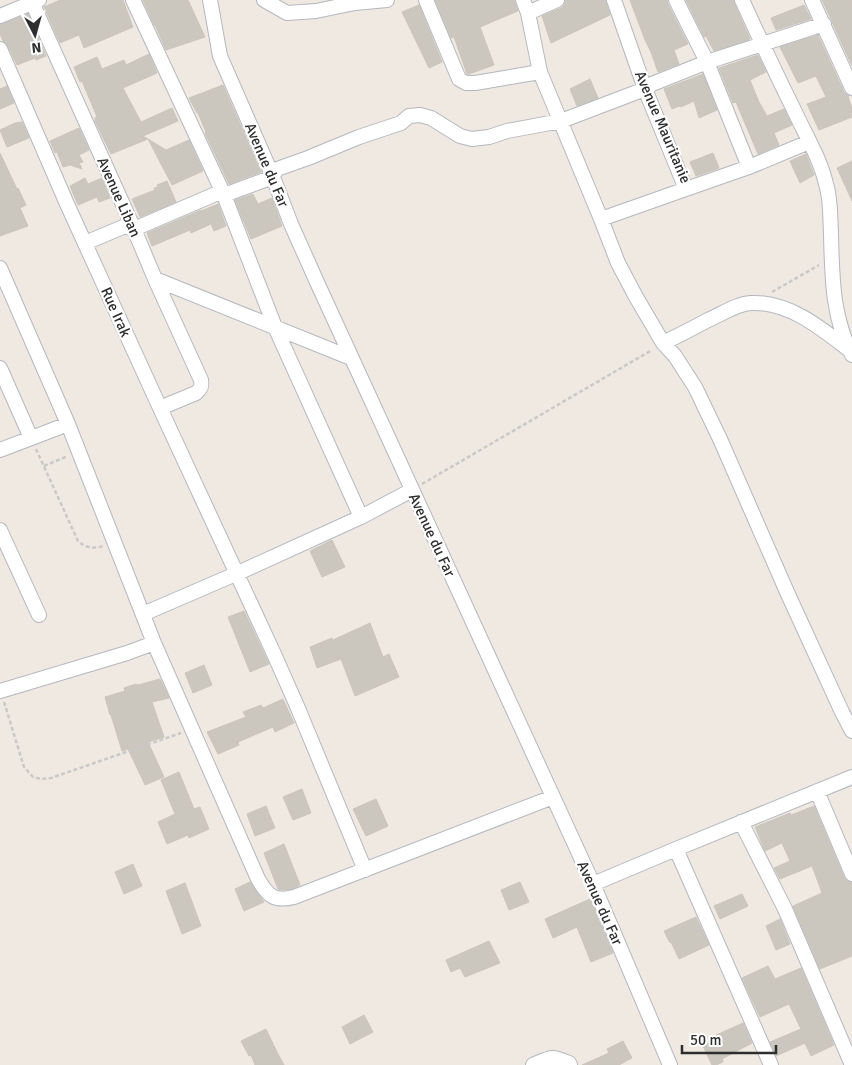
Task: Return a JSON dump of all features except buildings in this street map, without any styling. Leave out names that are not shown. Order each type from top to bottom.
[{"type":"street","points":[[132,0],[224,195],[275,327],[361,517]]},
{"type":"street","name":"Avenue du Far","points":[[210,0],[220,56],[274,177],[295,232],[593,884],[670,1065]]},
{"type":"street","points":[[264,0],[287,13],[316,11],[352,1],[387,0]]},
{"type":"street","points":[[426,0],[459,79],[466,83],[475,83],[540,72]]},
{"type":"street","points":[[557,0],[525,6],[540,72],[602,219],[618,263],[663,343],[675,356],[695,387],[720,439],[791,601],[852,730]]},
{"type":"street","name":"Avenue Mauritanie","points":[[614,0],[645,89],[686,190],[809,142]]},
{"type":"street","points":[[676,0],[707,62],[749,167]]},
{"type":"street","points":[[742,0],[822,172],[829,196],[833,293],[838,319],[851,353]]},
{"type":"street","points":[[812,0],[852,88]]},
{"type":"street","points":[[0,16],[34,1]]},
{"type":"street","name":"Avenue Liban","points":[[34,1],[155,279],[199,374],[202,385],[196,393],[160,408]]},
{"type":"street","points":[[85,243],[123,227],[134,229],[218,194],[224,195],[274,177],[275,172],[278,170],[359,137],[401,123],[409,116],[420,115],[431,118],[460,136],[472,139],[561,122],[707,62],[824,24]]},
{"type":"street","name":"Rue Irak","points":[[0,49],[85,243],[238,573],[297,706],[365,870]]},
{"type":"street","points":[[602,219],[686,190]]},
{"type":"street","points":[[0,268],[68,424],[154,643],[265,891],[274,898],[284,900],[294,898],[553,797]]},
{"type":"street","points":[[155,279],[352,358]]},
{"type":"street","points":[[663,343],[730,309],[751,303],[781,308],[797,314],[817,326],[851,353]]},
{"type":"street","points":[[0,368],[31,438]]},
{"type":"street","points":[[0,450],[68,424]]},
{"type":"street","points":[[143,614],[361,517],[412,490]]},
{"type":"street","points":[[0,530],[39,615]]},
{"type":"street","points":[[2,696],[154,643]]},
{"type":"street","points":[[593,884],[852,777]]},
{"type":"street","points":[[817,791],[852,874]]},
{"type":"street","points":[[741,822],[785,909],[852,1064]]},
{"type":"street","points":[[676,849],[771,1065]]},
{"type":"street","points":[[533,1065],[554,1057],[570,1065]]},
{"type":"path","points":[[771,292],[831,258]]},
{"type":"path","points":[[412,490],[663,343]]},
{"type":"path","points":[[31,438],[78,541],[90,548],[99,548],[114,542]]},
{"type":"path","points":[[44,466],[79,452]]},
{"type":"path","points":[[2,696],[24,767],[33,777],[41,779],[51,778],[192,729]]}]
